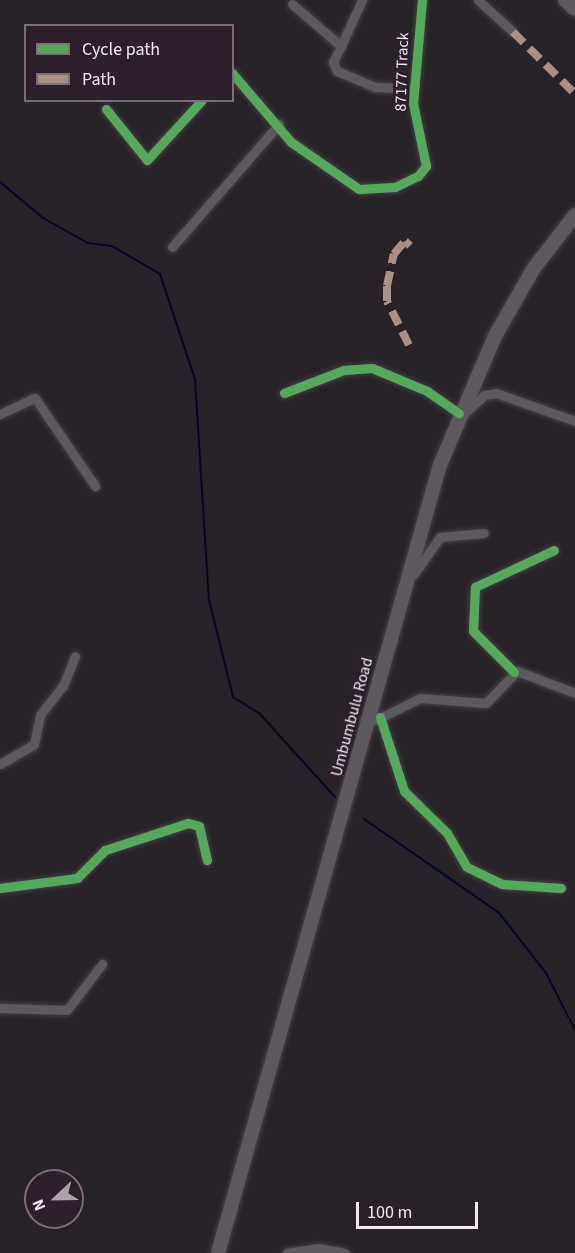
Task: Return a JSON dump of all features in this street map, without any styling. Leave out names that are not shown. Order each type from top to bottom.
[{"type":"main road","points":[[565,0],[575,9]]},
{"type":"main road","name":"Umbumbulu Road","points":[[218,1253],[405,588],[458,415],[521,289],[575,215]]},
{"type":"street","points":[[362,0],[333,64],[340,73],[375,87],[413,88]]},
{"type":"street","name":"87177 Track","points":[[279,124],[291,142],[359,189],[385,190],[418,176],[426,162],[413,88],[422,0]]},
{"type":"street","points":[[478,0],[513,32]]},
{"type":"street","points":[[292,4],[341,46]]},
{"type":"street","points":[[172,247],[279,124],[234,75]]},
{"type":"street","points":[[106,110],[147,160],[200,102]]},
{"type":"street","points":[[284,393],[362,367],[427,391],[458,415],[484,395],[496,393],[575,421]]},
{"type":"street","points":[[0,414],[35,398],[95,486]]},
{"type":"street","points":[[405,588],[434,540],[484,533]]},
{"type":"street","points":[[554,550],[481,579],[475,587],[473,631],[514,672],[552,680],[575,693]]},
{"type":"street","points":[[0,764],[34,744],[40,715],[63,686],[75,656]]},
{"type":"street","points":[[367,727],[380,717],[427,697],[486,703],[514,672]]},
{"type":"street","points":[[380,717],[404,791],[447,833],[467,867],[502,884],[561,888]]},
{"type":"street","points":[[0,888],[77,878],[105,850],[188,823],[199,826],[207,860]]},
{"type":"street","points":[[0,1008],[67,1010],[102,964]]},
{"type":"street","points":[[286,1253],[319,1248],[345,1253]]},
{"type":"waterway","points":[[0,182],[43,218],[88,243],[112,246],[160,274],[195,379],[209,600],[233,697],[260,714],[336,798]]},
{"type":"waterway","points":[[364,819],[499,913],[546,973],[575,1030]]},
{"type":"marked path","points":[[513,32],[575,94]]},
{"type":"marked path","points":[[409,345],[387,301],[387,286],[394,254],[405,241],[410,246]]},
{"type":"cycle path","points":[[234,75],[291,142],[359,189],[395,187],[418,176],[426,166],[413,103],[422,0]]},
{"type":"cycle path","points":[[106,109],[147,160],[200,102]]},
{"type":"cycle path","points":[[284,393],[344,370],[372,368],[427,391],[459,413]]},
{"type":"cycle path","points":[[514,672],[473,631],[475,587],[554,550]]},
{"type":"cycle path","points":[[380,717],[404,791],[447,833],[467,867],[502,884],[561,888]]},
{"type":"cycle path","points":[[0,888],[77,878],[105,850],[188,823],[199,826],[207,860]]}]
